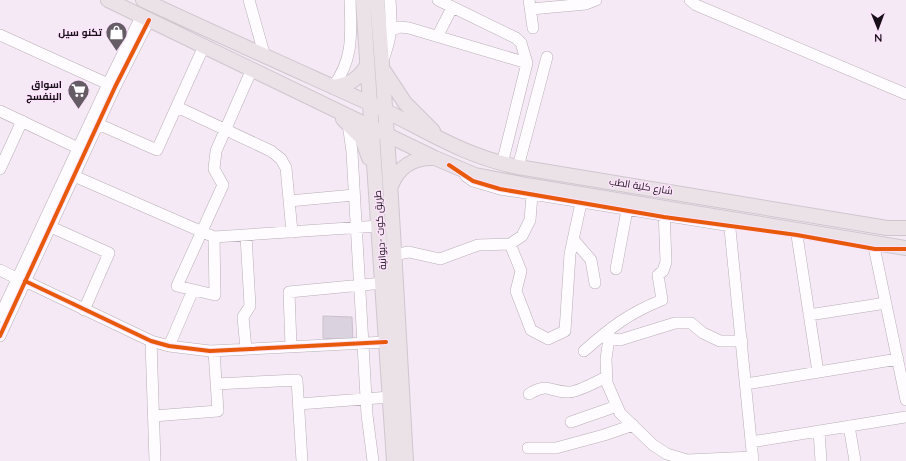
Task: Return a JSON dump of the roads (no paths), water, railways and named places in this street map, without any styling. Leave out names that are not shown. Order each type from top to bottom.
[{"type":"main road","points":[[108,0],[145,19],[189,38],[322,102],[348,123],[362,138],[376,175]]},
{"type":"main road","name":"شارع كلية الطب","points":[[143,0],[265,57],[370,103],[444,143],[502,164],[887,228],[906,228]]},
{"type":"main road","name":"طريق كوت -ديوانية","points":[[363,0],[380,226],[394,461]]},
{"type":"main road","name":"طريق كوت -ديوانية","points":[[377,0],[388,136],[393,255],[406,461]]},
{"type":"main road","points":[[189,38],[196,25]]},
{"type":"main road","points":[[333,87],[350,83],[360,75],[367,65]]},
{"type":"main road","points":[[382,66],[405,103],[444,143]]},
{"type":"main road","name":"شارع كلية الطب","points":[[322,102],[449,165],[490,179],[614,199],[664,212],[796,232],[874,246],[905,248]]},
{"type":"main road","points":[[391,187],[396,176],[405,166],[416,160],[435,158]]},
{"type":"main road","points":[[614,199],[616,182]]},
{"type":"street","points":[[249,0],[265,57]]},
{"type":"street","points":[[333,87],[345,66],[349,55],[351,31],[350,0]]},
{"type":"street","points":[[382,66],[389,46],[392,30],[390,0]]},
{"type":"street","points":[[438,0],[516,38],[521,43],[527,62],[502,164]]},
{"type":"street","points":[[533,28],[530,5],[586,4],[596,0]]},
{"type":"street","points":[[690,0],[703,8],[905,92]]},
{"type":"street","points":[[438,35],[452,8]]},
{"type":"street","points":[[0,336],[78,148],[108,84],[145,19]]},
{"type":"street","points":[[0,316],[51,227],[145,19]]},
{"type":"street","points":[[392,30],[400,27],[438,35],[527,62]]},
{"type":"street","points":[[0,35],[108,84]]},
{"type":"street","points":[[98,124],[157,150],[204,46]]},
{"type":"street","points":[[518,167],[547,57]]},
{"type":"street","points":[[214,237],[215,295],[177,286],[223,185],[214,169],[216,151],[252,69]]},
{"type":"street","points":[[177,107],[271,151],[281,158],[286,168],[292,232]]},
{"type":"street","points":[[0,111],[78,148]]},
{"type":"street","points":[[0,169],[22,121]]},
{"type":"street","points":[[348,123],[352,152],[359,285],[372,461]]},
{"type":"street","points":[[449,165],[473,181],[500,189],[627,210],[664,212],[666,262],[663,271],[658,276],[662,300],[641,308],[613,325],[605,338],[584,351]]},
{"type":"street","points":[[74,176],[201,233],[214,237],[380,226]]},
{"type":"street","points":[[289,201],[354,195]]},
{"type":"street","points":[[393,255],[409,252],[440,259],[478,245],[510,244],[522,236],[530,220],[532,195]]},
{"type":"street","points":[[510,244],[521,271],[516,291],[531,330],[548,339],[565,331],[570,254],[581,203]]},
{"type":"street","points":[[616,269],[627,210]]},
{"type":"street","points":[[605,338],[607,383],[620,413],[653,445],[667,454],[686,461],[753,459],[730,222]]},
{"type":"street","points":[[51,227],[109,253],[84,310]]},
{"type":"street","points":[[796,232],[818,372]]},
{"type":"street","points":[[246,235],[250,306],[243,317],[246,349]]},
{"type":"street","points":[[573,239],[591,260],[596,282]]},
{"type":"street","points":[[874,246],[905,386],[906,400]]},
{"type":"street","points":[[0,270],[151,341],[169,346],[214,351],[386,342]]},
{"type":"street","points":[[291,346],[289,292],[383,283]]},
{"type":"street","points":[[169,346],[193,290]]},
{"type":"street","points":[[809,315],[886,303]]},
{"type":"street","points":[[605,338],[620,340],[675,323],[691,323],[703,333],[720,341],[742,341]]},
{"type":"street","points":[[151,341],[155,461]]},
{"type":"street","points":[[153,416],[218,411],[214,351]]},
{"type":"street","points":[[746,384],[898,359]]},
{"type":"street","points":[[529,394],[539,388],[552,388],[569,393],[606,377]]},
{"type":"street","points":[[216,384],[297,380],[302,461]]},
{"type":"street","points":[[299,404],[390,397]]},
{"type":"street","points":[[571,422],[617,406]]},
{"type":"street","points":[[751,442],[906,417]]},
{"type":"street","points":[[528,448],[556,448],[604,435],[633,425]]},
{"type":"street","points":[[849,426],[856,461]]},
{"type":"street","points":[[819,431],[821,461]]},
{"type":"place","name":"تكنو سيل","points":[[117,52]]},
{"type":"place","name":"اسواق البنفسج","points":[[78,110]]}]
